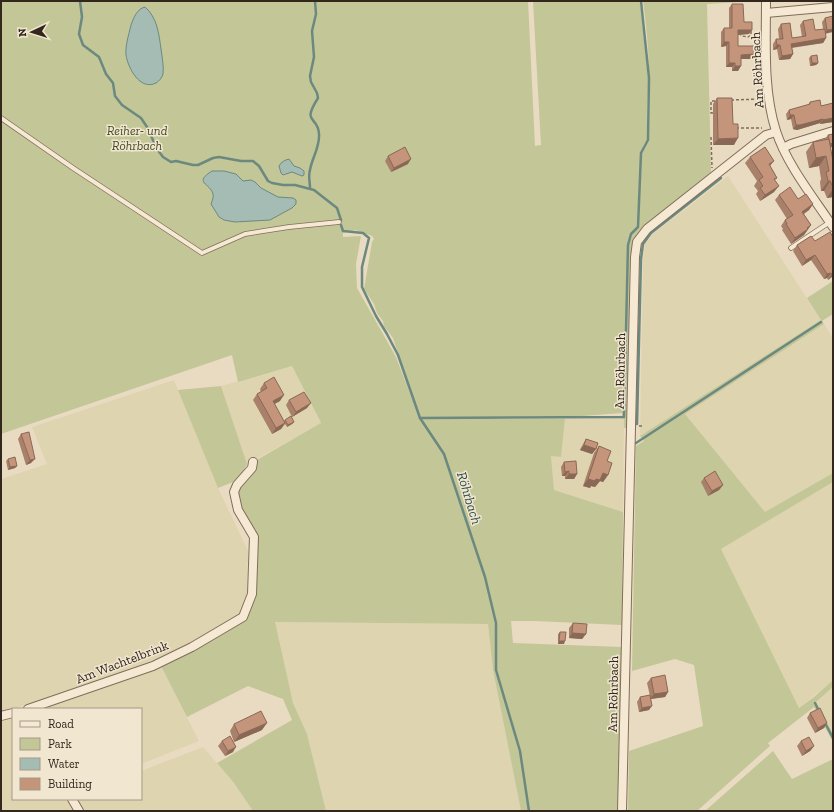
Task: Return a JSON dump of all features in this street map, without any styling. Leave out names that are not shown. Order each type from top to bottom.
[{"type":"street","name":"Am Röhrbach","points":[[622,811],[635,257],[637,242],[647,229],[716,174],[766,135],[776,132],[771,112],[767,82],[766,1]]},
{"type":"street","points":[[766,13],[833,7]]},
{"type":"street","points":[[783,148],[791,144],[833,131]]},
{"type":"street","points":[[776,132],[794,168],[831,225]]},
{"type":"street","name":"Am Wachtelbrink","points":[[31,708],[153,666],[192,647],[243,617],[252,594],[254,537],[238,510],[234,492],[237,485],[252,468],[252,462]]},
{"type":"street","points":[[1,716],[12,712]]},
{"type":"street","points":[[73,800],[79,811]]},
{"type":"lane","points":[[1,118],[73,168],[202,253],[245,234],[289,227],[339,222]]},
{"type":"lane","points":[[791,248],[831,225]]},
{"type":"path","points":[[736,31],[742,36],[748,37],[751,35],[751,29]]},
{"type":"path","points":[[725,100],[769,99]]},
{"type":"path","points":[[713,113],[711,113],[710,101],[718,101]]},
{"type":"path","points":[[735,132],[735,128],[762,127],[766,135]]},
{"type":"path","points":[[711,137],[712,169],[716,174]]},
{"type":"shaded area","points":[[728,176],[821,320],[640,436],[643,259],[645,244],[653,234]]},
{"type":"shaded area","points":[[824,324],[833,338],[833,473],[765,512],[685,414]]},
{"type":"shaded area","points":[[292,366],[321,424],[247,464],[221,386]]},
{"type":"shaded area","points":[[174,380],[218,488],[248,551],[247,593],[239,614],[191,643],[152,663],[16,708],[12,708],[12,709],[1,713],[1,479],[47,464],[32,427]]},
{"type":"shaded area","points":[[624,418],[623,512],[554,490],[551,456],[561,457],[565,419]]},
{"type":"shaded area","points":[[833,482],[833,680],[799,708],[721,549]]},
{"type":"shaded area","points":[[274,622],[488,624],[493,670],[521,811],[326,811],[307,734],[293,703]]},
{"type":"shaded area","points":[[161,666],[199,741],[142,764],[142,708],[43,708]]},
{"type":"shaded area","points":[[833,687],[833,734],[816,702]]},
{"type":"shaded area","points":[[12,717],[12,800],[68,800],[74,811],[1,811],[1,721]]},
{"type":"shaded area","points":[[203,747],[234,783],[253,811],[82,811],[78,804],[79,800],[142,800],[142,771]]},
{"type":"green space","name":"Reiher- und Röhrbach","points":[[1,1],[528,1],[535,146],[541,145],[533,1],[640,1],[648,78],[647,140],[643,146],[645,148],[649,141],[649,88],[647,36],[643,1],[761,1],[707,4],[711,172],[649,222],[634,240],[630,257],[627,428],[624,428],[622,413],[582,416],[495,417],[495,419],[565,419],[561,457],[551,456],[554,490],[623,512],[622,625],[511,621],[513,643],[622,647],[618,811],[521,811],[493,670],[488,624],[275,622],[293,703],[307,734],[326,811],[253,811],[234,783],[217,763],[292,720],[283,699],[248,686],[187,717],[161,666],[222,635],[245,620],[257,536],[241,510],[237,492],[255,461],[321,423],[292,366],[238,382],[232,355],[1,434]],"holes":[[[355,230],[372,236],[374,239],[372,242],[364,289],[374,304],[384,326],[393,338],[416,409],[396,357],[357,288],[356,264],[361,236],[343,237],[343,233]]]},
{"type":"green space","points":[[833,281],[833,314],[822,321],[824,324],[685,414],[765,512],[833,473],[833,482],[721,549],[799,708],[833,680],[833,687],[816,702],[833,734],[833,742],[814,707],[768,743],[770,746],[697,811],[628,811],[629,751],[703,726],[694,665],[675,659],[632,671],[636,446],[644,441],[640,436],[821,320],[807,298]]},
{"type":"green space","points":[[221,386],[247,464],[238,480],[218,488],[178,390]]},
{"type":"green space","points":[[773,751],[792,779],[833,759],[833,811],[705,811]]},
{"type":"water","points":[[145,7],[149,11],[157,26],[163,65],[163,74],[161,78],[156,83],[150,85],[140,81],[132,72],[126,55],[132,22],[138,11]]},
{"type":"water","points":[[289,159],[294,166],[304,171],[304,175],[302,176],[292,172],[283,175],[281,173],[279,166],[283,161]]},
{"type":"water","points":[[212,171],[224,171],[236,174],[243,181],[251,180],[261,188],[278,197],[293,198],[296,200],[296,204],[292,208],[270,220],[235,222],[224,220],[219,217],[211,204],[213,194],[203,181],[206,175]]},
{"type":"building","points":[[732,4],[743,4],[744,22],[752,22],[752,30],[738,30],[738,46],[754,46],[754,54],[741,55],[741,66],[735,66],[735,63],[729,63],[729,42],[724,42],[724,28],[732,28]]},
{"type":"building","points":[[833,16],[833,29],[827,30],[825,18]]},
{"type":"building","points":[[813,19],[815,30],[825,29],[826,38],[791,44],[793,54],[782,56],[780,45],[777,45],[776,39],[783,39],[781,24],[790,23],[792,38],[806,36],[803,21]]},
{"type":"building","points":[[817,55],[818,63],[812,63],[811,56]]},
{"type":"building","points":[[717,98],[732,98],[733,124],[738,124],[738,138],[718,139]]},
{"type":"building","points":[[820,100],[821,106],[833,103],[833,118],[796,125],[794,115],[790,115],[789,110]]},
{"type":"building","points":[[833,134],[833,143],[830,144],[828,135]]},
{"type":"building","points":[[829,139],[833,161],[833,187],[830,181],[828,181],[826,172],[829,171],[826,156],[816,158],[813,142]]},
{"type":"building","points":[[405,147],[411,159],[394,168],[388,156]]},
{"type":"building","points":[[765,147],[774,161],[769,164],[777,178],[774,179],[779,186],[765,195],[760,188],[763,186],[759,180],[763,177],[750,157]]},
{"type":"building","points":[[790,187],[798,199],[806,194],[813,204],[802,212],[811,225],[807,228],[808,229],[795,238],[785,220],[793,215],[779,195]]},
{"type":"building","points":[[830,232],[833,237],[833,273],[827,274],[815,255],[806,260],[797,245],[811,236],[815,241]]},
{"type":"building","points":[[274,377],[284,395],[273,401],[285,423],[276,428],[257,394],[267,388],[264,383]]},
{"type":"building","points":[[304,392],[311,403],[296,412],[289,400]]},
{"type":"building","points":[[291,416],[294,422],[288,425],[285,420]]},
{"type":"building","points":[[29,432],[35,459],[30,460],[21,434]]},
{"type":"building","points":[[586,439],[598,443],[596,449],[584,445]]},
{"type":"building","points":[[599,446],[611,451],[607,461],[612,463],[608,475],[603,473],[600,480],[596,479],[595,481],[588,479]]},
{"type":"building","points":[[15,457],[17,466],[10,467],[8,459]]},
{"type":"building","points":[[576,461],[577,474],[569,474],[569,471],[565,472],[564,462]]},
{"type":"building","points":[[715,471],[723,485],[712,491],[704,478]]},
{"type":"building","points":[[573,623],[587,624],[586,634],[572,633]]},
{"type":"building","points":[[560,632],[566,632],[565,641],[559,641]]},
{"type":"building","points":[[665,675],[668,692],[654,694],[651,678]]},
{"type":"building","points":[[650,695],[652,706],[642,708],[640,697]]},
{"type":"building","points":[[820,708],[827,723],[818,728],[810,713]]},
{"type":"building","points":[[261,711],[267,723],[239,735],[234,724]]},
{"type":"building","points":[[230,736],[236,747],[228,751],[222,741]]},
{"type":"building","points":[[809,737],[814,746],[806,751],[801,741]]},
{"type":"waterway","name":"Röhrbach","points":[[80,1],[82,17],[79,34],[83,45],[99,57],[106,74],[113,83],[115,96],[122,105],[141,118],[147,127],[157,149],[163,157],[171,162],[176,161],[193,165],[198,165],[213,158],[219,157],[241,161],[253,161],[259,166],[268,181],[272,183],[295,185],[314,190],[337,208],[341,220]]},
{"type":"waterway","points":[[310,188],[309,172],[319,139],[318,128],[311,116],[311,112],[318,98],[310,76],[314,57],[312,31],[316,14],[315,1]]},
{"type":"waterway","points":[[420,418],[624,417],[628,245],[631,234],[638,227],[641,153],[648,140],[649,78],[641,1]]},
{"type":"waterway","points":[[637,424],[641,259],[643,244],[651,233],[721,178]]},
{"type":"waterway","name":"Röhrbach","points":[[341,225],[343,231],[363,233],[369,238],[362,267],[362,287],[398,355],[420,418],[444,454],[485,577],[496,623],[496,670],[520,751],[529,811]]},
{"type":"waterway","points":[[636,443],[821,322]]},
{"type":"waterway","points":[[815,703],[819,711]]},
{"type":"waterway","points":[[825,723],[833,738]]}]
